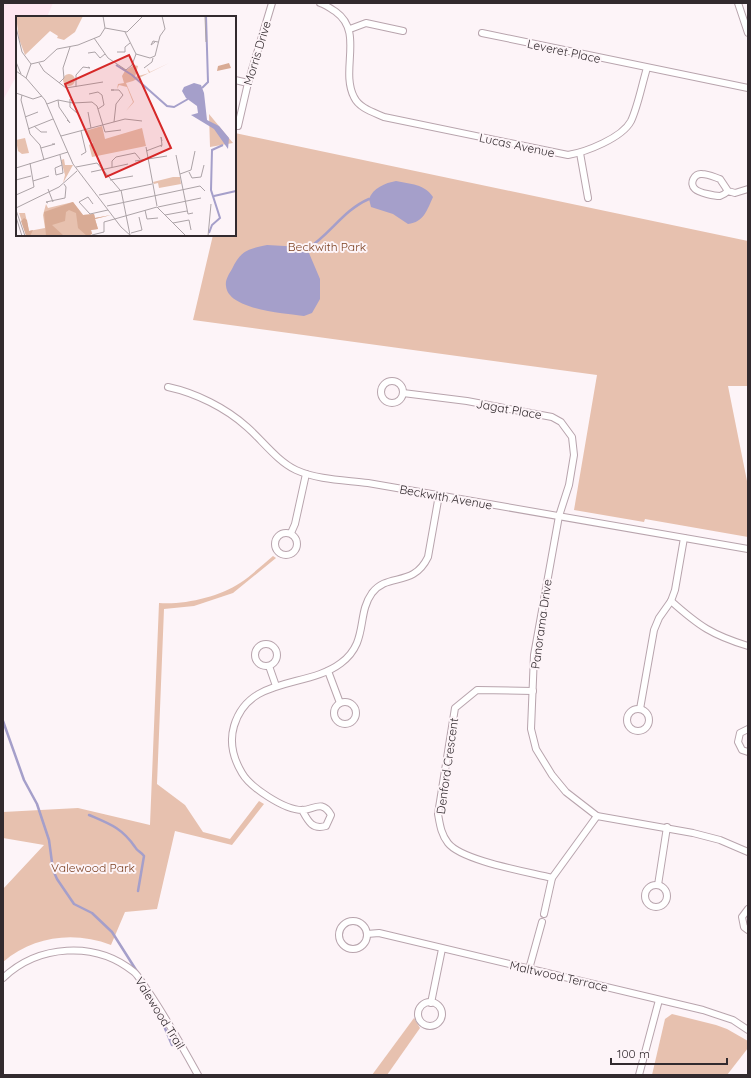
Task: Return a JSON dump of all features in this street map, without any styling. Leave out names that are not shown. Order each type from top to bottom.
[{"type":"street","name":"Morris Drive","points":[[238,126],[248,83],[272,3]]},
{"type":"street","points":[[320,3],[326,4],[344,17],[350,29],[366,23],[403,31]]},
{"type":"street","points":[[738,3],[748,33]]},
{"type":"street","name":"Lucas Avenue","points":[[350,29],[350,84],[354,98],[362,107],[384,116],[568,155],[580,153],[620,134],[630,121],[647,68]]},
{"type":"street","name":"Leveret Place","points":[[482,33],[647,68]]},
{"type":"street","points":[[647,68],[748,88]]},
{"type":"street","points":[[236,80],[248,83]]},
{"type":"street","points":[[580,153],[588,198]]},
{"type":"street","points":[[728,191],[722,196],[718,196],[698,191],[693,186],[692,181],[695,176],[700,173],[720,179],[728,191],[735,193],[748,189]]},
{"type":"street","name":"Beckwith Avenue","points":[[168,387],[196,395],[216,406],[246,425],[283,461],[294,469],[306,474],[322,478],[368,483],[748,549]]},
{"type":"street","name":"Jagat Place","points":[[403,393],[542,414],[561,422],[572,438],[574,455],[569,485],[559,516]]},
{"type":"street","points":[[291,533],[295,524],[306,474]]},
{"type":"street","points":[[302,810],[310,824],[315,827],[320,828],[326,826],[329,821],[330,815],[324,808],[319,806],[302,810],[269,798],[252,786],[242,774],[231,748],[233,728],[241,710],[257,695],[276,686],[328,670],[344,660],[356,646],[361,635],[366,606],[373,592],[385,583],[413,576],[426,563],[439,496]]},
{"type":"street","name":"Panorama Drive","points":[[559,516],[534,655],[531,729],[536,749],[552,775],[566,792],[597,816],[667,827],[720,840],[748,852]]},
{"type":"street","points":[[640,708],[654,630],[659,618],[671,601],[675,590],[684,538]]},
{"type":"street","points":[[671,601],[707,630],[722,638],[748,646]]},
{"type":"street","points":[[269,666],[276,686]]},
{"type":"street","points":[[328,670],[340,703]]},
{"type":"street","name":"Denford Crescent","points":[[533,691],[477,690],[463,700],[456,708],[438,814],[440,830],[449,844],[468,856],[552,878]]},
{"type":"street","points":[[748,729],[740,733],[738,742],[742,750],[748,752]]},
{"type":"street","points":[[544,914],[552,878],[597,816]]},
{"type":"street","points":[[658,885],[667,827]]},
{"type":"street","points":[[748,909],[742,917],[744,926],[748,930]]},
{"type":"street","points":[[351,921],[362,924],[367,934],[363,945],[352,949],[346,948],[339,938],[341,927],[351,921]]},
{"type":"street","points":[[529,970],[542,922]]},
{"type":"street","name":"Maltwood Terrace","points":[[367,934],[379,933],[529,970],[703,1010],[733,1020],[748,1030]]},
{"type":"street","points":[[431,1003],[442,949]]},
{"type":"street","name":"Valewood Trail","points":[[3,978],[14,968],[37,956],[60,950],[80,950],[99,954],[116,960],[134,972],[166,1017],[198,1075]]},
{"type":"street","points":[[639,1075],[659,1000]]},
{"type":"shaded area","points":[[3,3],[53,3],[47,16],[16,16],[16,77],[3,100]]},
{"type":"shaded area","points":[[396,181],[412,184],[426,189],[433,197],[424,215],[418,221],[408,224],[393,214],[371,207],[369,199],[373,192],[388,183]]},
{"type":"shaded area","points":[[267,245],[302,247],[309,253],[320,279],[320,299],[312,313],[304,316],[271,312],[247,305],[236,300],[229,294],[226,284],[235,263],[246,251]]},
{"type":"green space","name":"Beckwith Park","points":[[236,133],[748,241],[748,386],[728,386],[748,486],[748,537],[645,519],[644,522],[574,510],[597,375],[193,320],[213,236],[236,236]]},
{"type":"green space","name":"Valewood Park","points":[[273,556],[276,558],[233,593],[194,606],[164,609],[157,784],[185,805],[203,832],[230,839],[259,801],[264,804],[232,845],[175,831],[157,909],[125,912],[111,945],[83,938],[55,938],[28,946],[3,962],[3,889],[44,845],[3,838],[3,812],[78,808],[150,825],[159,603],[179,603],[201,599],[232,588]]},
{"type":"green space","points":[[672,1014],[727,1029],[748,1041],[748,1048],[727,1075],[652,1075],[665,1019]]},
{"type":"green space","points":[[414,1018],[420,1028],[387,1075],[372,1075]]},
{"type":"waterway","points":[[307,249],[323,237],[352,209],[369,199]]},
{"type":"waterway","points":[[3,721],[24,780],[37,804],[49,840],[53,870],[57,879],[74,904],[92,913],[112,932],[138,973]]},
{"type":"waterway","points":[[89,815],[120,831],[144,856],[138,891]]},
{"type":"waterway","points":[[156,1007],[172,1045]]}]
